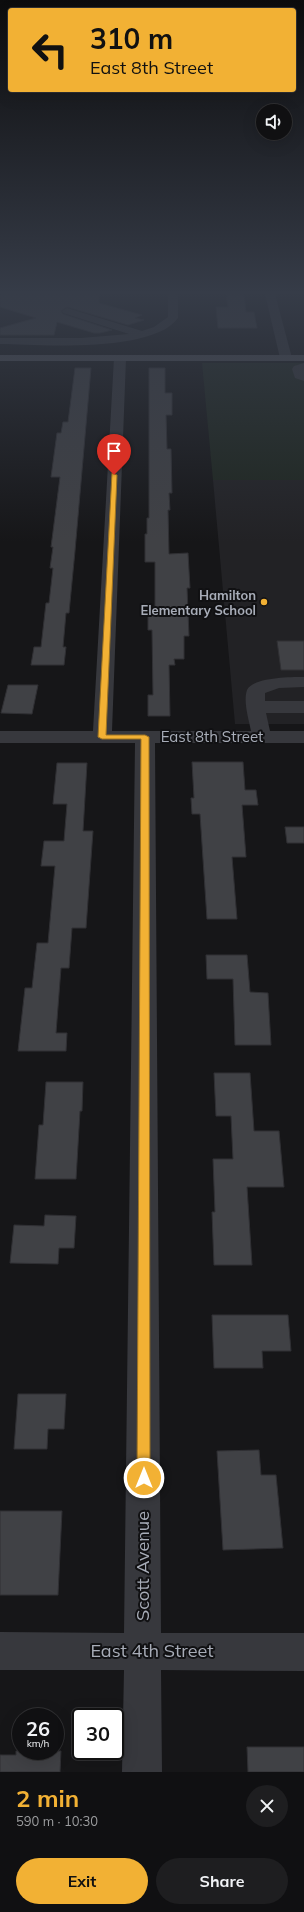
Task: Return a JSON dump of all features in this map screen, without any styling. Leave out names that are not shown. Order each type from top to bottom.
[{"type":"street","points":[[102,737],[118,377]]},
{"type":"street","points":[[261,737],[256,707],[256,691],[263,686],[280,682],[304,682]]},
{"type":"street","points":[[256,707],[304,707]]},
{"type":"street","name":"East 8th Street","points":[[0,737],[304,736]]},
{"type":"street","name":"Scott Avenue","points":[[142,1772],[145,737]]},
{"type":"street","name":"East 4th Street","points":[[0,1651],[304,1652]]},
{"type":"shaded area","points":[[203,377],[304,377],[304,480],[213,480]]},
{"type":"shaded area","name":"Hamilton Elementary School","points":[[213,480],[304,480],[304,724],[235,724]]},
{"type":"building","points":[[74,377],[90,377],[69,613],[66,613],[63,647],[66,647],[64,665],[31,665],[34,647],[41,647],[46,603],[49,603],[53,568],[50,568],[53,547],[51,547],[60,477],[51,477],[57,433],[61,433],[63,422],[68,422]]},
{"type":"building","points":[[149,377],[165,377],[165,393],[172,393],[172,415],[166,415],[167,449],[171,449],[172,493],[169,493],[170,510],[168,510],[169,554],[188,553],[190,588],[187,588],[189,636],[184,636],[184,659],[174,659],[175,665],[169,665],[170,716],[148,716],[148,695],[153,695],[152,630],[148,630],[148,607],[155,607],[155,562],[145,562],[145,534],[147,534],[147,518],[149,518]]},
{"type":"building","points":[[277,641],[304,641],[304,670],[281,670]]},
{"type":"building","points":[[8,685],[38,685],[32,714],[1,713]]},
{"type":"building","points":[[192,762],[243,762],[245,790],[256,790],[258,805],[242,805],[246,857],[232,857],[237,919],[207,919],[200,814],[192,814],[191,798],[194,798]]},
{"type":"building","points":[[57,763],[87,763],[83,831],[93,831],[86,928],[72,928],[69,968],[61,968],[56,1033],[67,1033],[66,1051],[18,1051],[25,988],[32,988],[37,943],[48,943],[55,866],[41,866],[44,841],[64,841],[67,804],[53,804]]},
{"type":"building","points":[[285,827],[304,827],[304,843],[287,843]]},
{"type":"building","points":[[206,955],[247,955],[250,992],[268,993],[271,1045],[235,1045],[233,979],[207,979]]},
{"type":"building","points":[[214,1073],[250,1073],[254,1131],[279,1131],[284,1187],[247,1187],[252,1265],[214,1265],[212,1212],[215,1212],[213,1159],[233,1159],[231,1116],[216,1116]]},
{"type":"building","points":[[46,1082],[83,1082],[76,1179],[35,1179],[39,1125],[43,1125]]},
{"type":"building","points":[[45,1215],[76,1216],[74,1248],[59,1248],[58,1264],[10,1263],[14,1225],[44,1226]]},
{"type":"building","points":[[212,1315],[288,1315],[291,1351],[262,1351],[263,1368],[214,1368]]},
{"type":"building","points":[[18,1394],[66,1394],[64,1429],[48,1429],[47,1449],[14,1449]]},
{"type":"building","points":[[259,1450],[261,1475],[276,1475],[283,1548],[223,1550],[217,1451]]},
{"type":"building","points":[[0,1511],[62,1511],[58,1595],[0,1595]]},
{"type":"building","points":[[247,1747],[304,1747],[304,1772],[248,1772]]},
{"type":"building","points":[[0,1755],[12,1755],[12,1760],[61,1760],[60,1772],[0,1772]]},
{"type":"place","name":"Hamilton Elementary School","points":[[264,602]]},
{"type":"route","points":[[114,475],[102,737],[145,737],[144,1478]]}]
